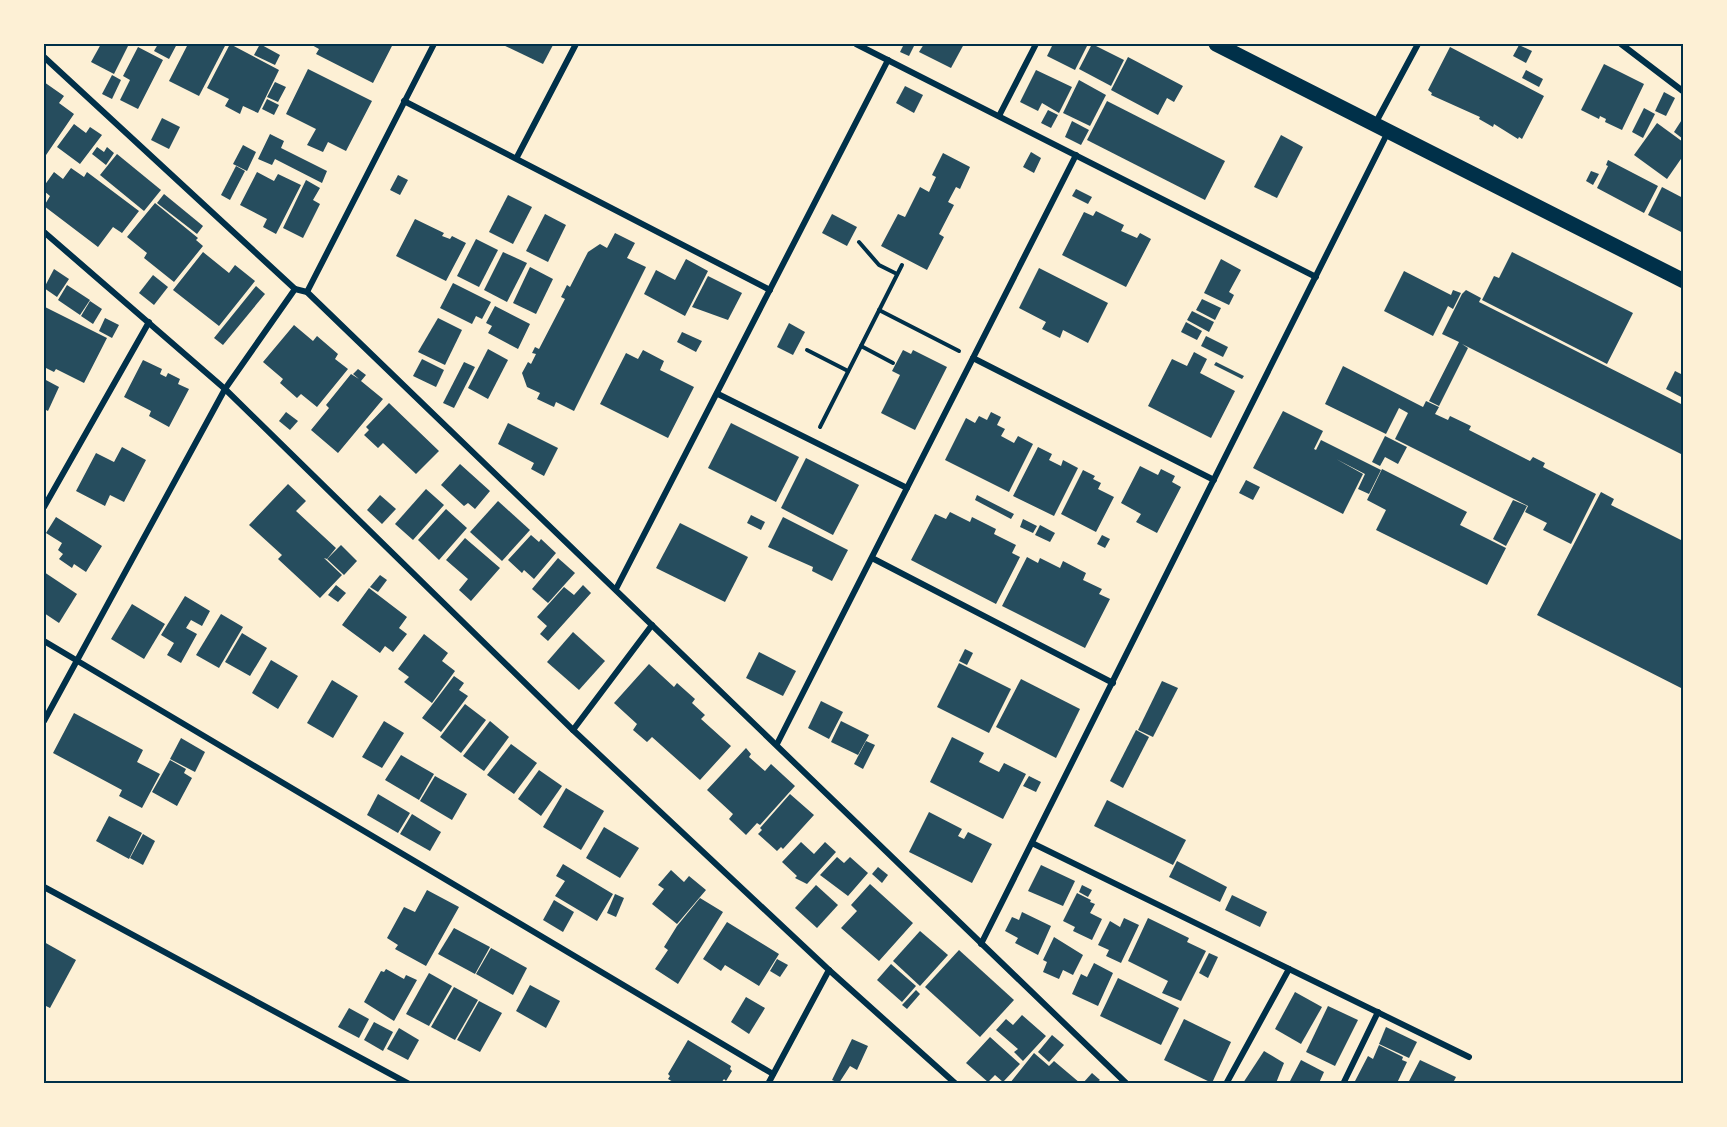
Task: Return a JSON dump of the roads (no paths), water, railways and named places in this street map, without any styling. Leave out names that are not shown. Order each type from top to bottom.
[{"type":"main road","points":[[1216,44],[1683,281]]},
{"type":"street","points":[[307,292],[434,44]]},
{"type":"street","points":[[517,158],[576,44]]},
{"type":"street","points":[[856,44],[1316,277]]},
{"type":"street","points":[[999,116],[1036,44]]},
{"type":"street","points":[[981,944],[1316,277],[1418,44]]},
{"type":"street","points":[[1621,44],[1683,92]]},
{"type":"street","points":[[44,57],[295,289],[307,292],[1127,1083]]},
{"type":"street","points":[[616,589],[888,60]]},
{"type":"street","points":[[404,101],[771,290]]},
{"type":"street","points":[[777,744],[1076,155]]},
{"type":"street","points":[[44,232],[225,389],[573,730],[829,970],[956,1083]]},
{"type":"street","points":[[44,721],[225,389],[295,289]]},
{"type":"street","points":[[44,507],[149,322]]},
{"type":"street","points":[[973,358],[1214,480]]},
{"type":"street","points":[[718,394],[907,488]]},
{"type":"street","points":[[872,558],[1113,683]]},
{"type":"street","points":[[573,730],[652,625]]},
{"type":"street","points":[[44,641],[773,1074]]},
{"type":"street","points":[[1032,843],[1469,1057]]},
{"type":"street","points":[[44,888],[410,1083]]},
{"type":"street","points":[[1226,1083],[1289,969]]},
{"type":"street","points":[[768,1083],[829,970]]},
{"type":"street","points":[[1343,1083],[1378,1012]]}]
